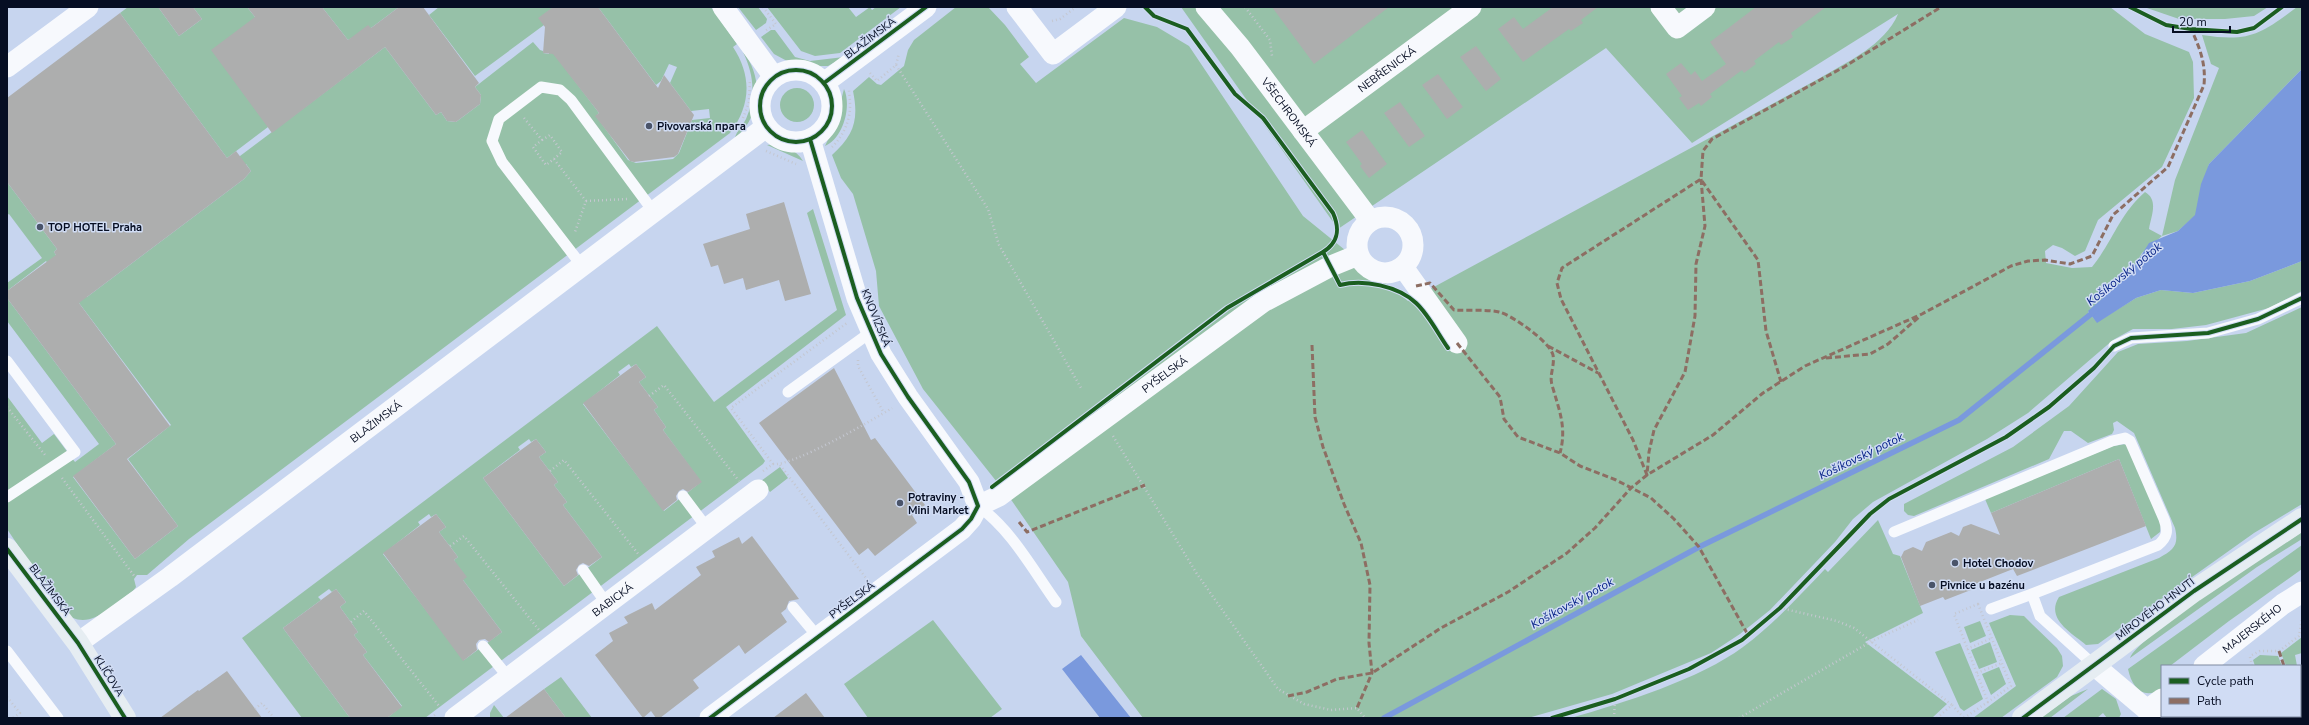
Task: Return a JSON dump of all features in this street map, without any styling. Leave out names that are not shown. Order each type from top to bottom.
[{"type":"main road","name":"MÍROVÉHO HNUTÍ","points":[[2023,718],[2095,666],[2194,590],[2302,518]]},
{"type":"main road","name":"BLAŽIMSKÁ","points":[[7,549],[78,643]]},
{"type":"main road","name":"KLÍČOVA","points":[[78,643],[125,718]]},
{"type":"street","points":[[7,67],[88,7]]},
{"type":"street","points":[[723,7],[774,77]]},
{"type":"street","name":"BLAŽIMSKÁ","points":[[824,83],[926,7]]},
{"type":"street","points":[[1017,7],[1053,54],[1116,7]]},
{"type":"street","name":"VŠECHROMSKÁ","points":[[1206,7],[1240,47],[1370,220]]},
{"type":"street","name":"NEBŘENICKÁ","points":[[1303,131],[1471,7]]},
{"type":"street","points":[[1661,7],[1677,28],[1706,7]]},
{"type":"street","points":[[795,69],[811,73],[824,83],[832,98],[832,115],[824,130],[810,139],[790,141],[780,138],[766,128],[761,115],[760,104],[762,94],[774,77],[795,69]]},
{"type":"street","name":"BLAŽIMSKÁ","points":[[78,643],[176,572],[582,266],[648,205],[766,128]]},
{"type":"street","name":"KNOVÍZSKÁ","points":[[810,139],[857,298],[880,354],[908,397],[969,482],[978,506]]},
{"type":"street","points":[[1385,216],[1393,217],[1406,226],[1413,239],[1413,247],[1408,261],[1403,267],[1389,273],[1381,273],[1367,267],[1358,255],[1357,240],[1359,232],[1370,220],[1385,216]]},
{"type":"street","name":"PYŠELSKÁ","points":[[710,718],[962,529],[971,519],[978,506],[998,496],[1263,302],[1331,266],[1358,255]]},
{"type":"street","points":[[1403,267],[1457,343]]},
{"type":"street","name":"BABICKÁ","points":[[460,714],[706,528],[750,488]]},
{"type":"street","name":"MAJERSKÉHO","points":[[2205,665],[2283,604],[2302,592]]},
{"type":"street","points":[[2095,666],[2156,709]]},
{"type":"lane","points":[[582,266],[502,162],[492,141],[499,119],[541,87],[560,90],[571,100],[648,205]]},
{"type":"lane","points":[[2114,346],[2131,338],[2208,333],[2258,319],[2302,298]]},
{"type":"lane","points":[[788,392],[871,332]]},
{"type":"lane","points":[[7,361],[75,452],[7,497]]},
{"type":"lane","points":[[1894,532],[2112,441],[2125,438],[2130,441],[2167,527],[2165,538],[2158,545],[2032,594],[1991,608]]},
{"type":"lane","points":[[683,496],[706,528]]},
{"type":"lane","points":[[978,506],[992,515],[1056,602]]},
{"type":"lane","points":[[583,570],[606,603]]},
{"type":"lane","points":[[2032,594],[2040,616],[2095,666]]},
{"type":"lane","points":[[793,607],[818,637]]},
{"type":"lane","points":[[483,646],[508,677]]},
{"type":"lane","points":[[7,651],[58,718]]},
{"type":"path","points":[[759,34],[776,24],[763,7]]},
{"type":"path","points":[[1048,20],[1060,19],[1076,7]]},
{"type":"path","points":[[902,46],[896,59],[896,65],[988,209],[999,245],[1081,388]]},
{"type":"path","points":[[867,75],[869,72],[877,81],[896,65]]},
{"type":"path","points":[[741,122],[749,102],[751,90],[749,72]]},
{"type":"path","points":[[830,152],[841,139],[848,122],[850,103],[849,90],[855,85]]},
{"type":"path","points":[[531,126],[542,140]]},
{"type":"path","points":[[550,135],[562,152],[554,159],[546,165],[533,147],[550,135]]},
{"type":"path","points":[[764,150],[801,166]]},
{"type":"path","points":[[554,159],[586,202]]},
{"type":"path","points":[[586,202],[648,205]]},
{"type":"path","points":[[569,249],[586,202]]},
{"type":"path","points":[[858,359],[858,366],[884,413]]},
{"type":"path","points":[[649,396],[664,385],[750,488]]},
{"type":"path","points":[[772,464],[780,465],[868,424],[908,397]]},
{"type":"path","points":[[7,407],[53,466],[136,579]]},
{"type":"path","points":[[1110,431],[1198,574],[1278,689],[1304,704],[1331,710],[1357,708],[1365,718]]},
{"type":"path","points":[[550,471],[564,460],[643,560]]},
{"type":"path","points":[[780,465],[870,583]]},
{"type":"path","points":[[450,546],[464,536],[542,635]]},
{"type":"path","points":[[1775,612],[1786,602]]},
{"type":"path","points":[[1780,608],[1837,620],[1854,628],[1952,705],[1964,718],[1988,702],[2011,686],[1978,604],[1954,614],[1988,702]]},
{"type":"path","points":[[351,622],[364,611],[460,714]]},
{"type":"path","points":[[2244,661],[2260,651],[2278,651],[2299,636],[2302,619]]},
{"type":"path","points":[[1739,718],[1872,642],[1918,620]]},
{"type":"path","points":[[1967,649],[1992,638]]},
{"type":"path","points":[[2250,657],[2252,665]]},
{"type":"path","points":[[1977,673],[2002,663]]},
{"type":"path","points":[[1607,701],[1621,696]]},
{"type":"path","points":[[7,697],[20,713],[13,718]]},
{"type":"path","points":[[1614,699],[1614,718]]},
{"type":"path","points":[[256,709],[262,704],[274,718]]},
{"type":"path","points":[[1937,718],[1952,705]]},
{"type":"green space","points":[[128,7],[158,7],[179,36],[202,19],[193,7],[247,7],[255,17],[268,127],[227,158],[120,13]]},
{"type":"green space","points":[[322,7],[399,7],[371,28],[348,40]]},
{"type":"green space","points":[[439,7],[553,7],[544,25],[475,76],[429,15]]},
{"type":"green space","points":[[598,7],[711,7],[737,44],[733,47],[744,69],[746,80],[745,101],[742,112],[730,133],[189,539],[147,575],[137,575],[134,579],[136,587],[133,591],[99,616],[81,620],[62,611],[7,529],[7,396],[42,443],[54,434],[75,462],[99,444],[7,321],[7,298],[116,444],[73,477],[135,559],[178,526],[128,459],[171,425],[73,295],[87,297],[244,179],[251,171],[246,164],[237,169],[232,162],[385,47],[436,115],[441,112],[447,121],[456,122],[480,104],[481,95],[475,87],[533,42],[540,50],[543,51],[543,53],[549,54],[549,51],[552,51],[599,113],[596,116],[628,160],[636,163],[673,159],[679,153],[692,120],[710,118],[709,109],[691,111],[670,83],[677,67],[669,64],[661,81],[656,85]]},
{"type":"green space","points":[[738,7],[758,7],[767,19],[766,23],[756,30]]},
{"type":"green space","points":[[767,7],[848,7],[856,17],[870,7],[872,10],[876,7],[901,7],[840,53],[815,56],[801,51]]},
{"type":"green space","points":[[956,7],[988,7],[1005,25],[1029,57],[1020,64],[1036,83],[1124,18],[1157,27],[1189,46],[1303,216],[1408,301],[1842,66],[1875,44],[1892,25],[1898,14],[1692,143],[1606,48],[1338,229],[1181,7],[2110,7],[2145,34],[2189,52],[2193,62],[2194,98],[2162,167],[2098,220],[2085,251],[2075,256],[2062,248],[2053,245],[2045,251],[2046,263],[2072,268],[2092,267],[2122,219],[2145,192],[2152,199],[2153,204],[2149,229],[2162,236],[2142,253],[2129,275],[2088,312],[2097,322],[2136,298],[2161,290],[2193,293],[2250,281],[2302,261],[2302,291],[2269,308],[2206,325],[2172,329],[2133,329],[2113,340],[2028,413],[1987,439],[1873,502],[1853,519],[1835,542],[1770,610],[1740,634],[1711,653],[1612,694],[1528,718],[1143,718],[1081,636],[1068,582],[1012,501],[923,389],[879,306],[876,271],[853,194],[841,178],[832,155],[845,141],[853,126],[855,119],[855,101],[853,91],[869,77],[877,84],[881,85],[904,66],[908,50],[914,40]]},
{"type":"green space","points":[[2144,7],[2268,7],[2254,16],[2225,19],[2179,19]]},
{"type":"green space","points":[[2297,7],[2302,7],[2302,69],[2209,164],[2196,215],[2178,231],[2162,236],[2175,180],[2219,68],[2211,64],[2202,35],[2231,38],[2243,37],[2263,30]]},
{"type":"green space","points":[[771,30],[775,30],[795,57],[810,61],[844,57],[828,66],[787,61],[774,54],[761,37]]},
{"type":"green space","points":[[743,52],[750,62],[754,73],[757,85],[757,96],[750,119],[744,129],[735,138],[746,119],[752,94],[750,69]]},
{"type":"green space","points":[[794,88],[800,88],[804,89],[811,95],[814,105],[813,112],[807,119],[800,122],[794,122],[790,121],[783,115],[780,108],[780,102],[781,98],[787,91]]},
{"type":"green space","points":[[844,89],[847,104],[844,121],[837,137],[825,146],[834,127]]},
{"type":"green space","points":[[767,145],[782,146],[792,150],[803,161]]},
{"type":"green space","points":[[7,182],[57,249],[54,252],[65,269],[56,275],[46,261],[7,291],[7,283],[42,258],[9,214],[7,215]]},
{"type":"green space","points":[[813,209],[846,315],[726,407],[765,461],[763,464],[425,718],[387,718],[402,706],[363,655],[367,652],[354,635],[358,632],[340,607],[346,602],[336,589],[332,592],[329,589],[318,597],[321,600],[283,628],[350,718],[302,718],[242,638],[657,326],[714,402],[837,310],[807,213]],"holes":[[[629,364],[631,367],[636,364],[646,377],[639,382],[658,407],[654,410],[666,427],[663,430],[701,482],[664,511],[583,404],[620,375],[618,372]],[[529,439],[531,442],[536,439],[546,452],[539,457],[558,482],[554,485],[567,502],[563,505],[602,557],[564,586],[483,478],[520,450],[518,447]],[[429,514],[431,517],[436,514],[446,527],[439,532],[458,557],[454,560],[463,580],[502,632],[464,660],[383,554],[420,525],[418,522]]]},
{"type":"green space","points":[[2302,307],[2302,504],[2254,533],[2098,644],[2086,645],[2062,625],[2055,612],[2059,597],[2159,558],[2172,549],[2176,543],[2175,528],[2134,433],[2117,421],[2113,423],[2114,430],[2112,434],[2088,443],[2071,431],[2064,431],[2049,459],[1914,516],[1908,515],[1904,511],[1904,504],[2013,447],[2069,406],[2118,352],[2138,344],[2187,341],[2246,333]]},
{"type":"green space","points":[[2126,444],[2161,522],[2160,532],[2151,539],[2119,459],[1991,513],[1985,499],[2113,446]]},
{"type":"green space","points":[[780,467],[788,478],[770,492],[761,481]]},
{"type":"green space","points":[[1878,520],[1893,554],[1900,556],[1923,613],[1865,642],[1947,704],[1932,718],[1571,718],[1660,689],[1683,680],[1725,659],[1765,629],[1786,610],[1825,569],[1828,572]]},
{"type":"green space","points":[[2302,532],[2302,539],[2257,567],[2130,658],[2139,647],[2157,631],[2181,613],[2237,574]]},
{"type":"green space","points":[[2302,545],[2302,569],[2229,621],[2171,665],[2161,665],[2161,689],[2149,693],[2144,693],[2139,690],[2132,682],[2128,669]]},
{"type":"green space","points":[[2010,615],[2024,616],[2057,648],[2062,656],[2063,666],[2057,677],[2001,718],[1973,718],[2016,686],[1989,623]]},
{"type":"green space","points":[[933,620],[1002,709],[990,718],[868,718],[844,684]]},
{"type":"green space","points":[[1980,621],[1986,636],[1970,643],[1964,627]]},
{"type":"green space","points":[[2302,637],[2302,653],[2295,655],[2297,665],[2286,665],[2281,653]]},
{"type":"green space","points":[[1990,642],[1997,662],[1979,669],[1971,650]]},
{"type":"green space","points":[[1960,643],[1983,699],[1964,711],[1960,708],[1935,652]]},
{"type":"green space","points":[[2260,655],[2278,656],[2282,665],[2255,665],[2253,660]]},
{"type":"green space","points":[[1999,667],[2006,684],[1991,695],[1982,674]]},
{"type":"green space","points":[[561,677],[592,718],[566,718],[544,689]]},
{"type":"green space","points":[[2088,689],[2050,718],[2040,718],[2071,696]]},
{"type":"green space","points":[[2102,689],[2116,699],[2121,714],[2119,718],[2107,718],[2103,713],[2097,718],[2063,718]]},
{"type":"green space","points":[[494,705],[504,718],[490,718],[490,713]]},
{"type":"water","points":[[2302,69],[2302,261],[2250,281],[2193,293],[2161,290],[2136,298],[2097,323],[2088,311],[2129,275],[2149,243],[2178,231],[2195,215],[2201,184],[2209,164]]},
{"type":"water","points":[[1081,655],[1131,718],[1100,718],[1062,669]]},
{"type":"building","points":[[158,7],[193,7],[202,19],[179,36]]},
{"type":"building","points":[[247,7],[322,7],[348,40],[368,25],[371,28],[399,7],[423,7],[479,83],[475,87],[481,95],[480,104],[456,122],[447,121],[441,112],[436,115],[385,47],[272,133],[211,50],[255,17]]},
{"type":"building","points":[[553,7],[598,7],[658,88],[664,75],[694,115],[678,154],[674,157],[634,162],[630,161],[595,116],[599,113],[553,54],[543,53],[545,27],[538,18]]},
{"type":"building","points":[[1272,7],[1389,7],[1314,64]]},
{"type":"building","points":[[1553,7],[1598,7],[1581,20],[1583,23],[1571,31],[1569,29],[1523,62],[1498,29],[1514,17],[1523,29]]},
{"type":"building","points":[[1756,7],[1826,7],[1791,33],[1793,37],[1781,45],[1779,42],[1754,61],[1756,64],[1744,73],[1742,70],[1710,94],[1712,97],[1701,106],[1699,103],[1688,110],[1679,98],[1682,96],[1666,74],[1681,63],[1691,75],[1695,71],[1702,81],[1726,64],[1710,42]]},
{"type":"building","points":[[120,13],[227,158],[236,151],[251,171],[244,179],[79,303],[170,426],[127,459],[178,526],[135,559],[73,476],[116,444],[7,298],[7,291],[56,255],[54,252],[57,249],[7,182],[7,98]]},
{"type":"building","points":[[1476,46],[1501,79],[1486,91],[1460,57]]},
{"type":"building","points":[[1438,74],[1463,107],[1447,119],[1422,85]]},
{"type":"building","points":[[1400,102],[1425,136],[1409,147],[1384,113]]},
{"type":"building","points":[[1362,130],[1387,164],[1369,178],[1360,166],[1362,164],[1346,142]]},
{"type":"building","points":[[784,202],[811,294],[785,301],[779,280],[746,290],[743,278],[724,284],[718,265],[711,267],[703,244],[750,229],[746,214]]},
{"type":"building","points":[[636,364],[646,377],[639,382],[658,407],[654,410],[666,427],[663,430],[702,482],[688,492],[683,489],[679,491],[676,496],[677,500],[663,511],[583,403]]},
{"type":"building","points":[[834,368],[871,440],[875,438],[925,505],[912,515],[917,523],[875,556],[868,548],[859,555],[759,423]]},
{"type":"building","points":[[536,439],[546,452],[539,457],[558,482],[554,485],[567,502],[563,505],[602,557],[589,566],[583,563],[579,565],[576,570],[578,575],[564,586],[483,478]]},
{"type":"building","points":[[2119,459],[2146,526],[2017,576],[2013,569],[1975,584],[1976,588],[1945,600],[1943,597],[1920,606],[1901,557],[1904,551],[1913,547],[1922,551],[1926,542],[1951,532],[1959,536],[1963,527],[1971,524],[2000,535],[1991,513]]},
{"type":"building","points":[[436,514],[446,527],[439,532],[458,557],[454,560],[467,577],[463,580],[502,632],[489,642],[485,639],[479,640],[476,644],[477,650],[463,661],[383,553]]},
{"type":"building","points":[[752,536],[799,599],[789,601],[786,609],[781,613],[787,622],[745,654],[739,645],[693,680],[699,688],[660,718],[656,718],[651,711],[643,718],[595,655],[613,641],[609,633],[628,623],[624,617],[652,603],[655,610],[701,575],[696,567],[715,557],[712,551],[739,537],[742,544]]},
{"type":"building","points":[[336,589],[346,602],[340,607],[358,632],[354,635],[367,652],[363,655],[402,707],[387,718],[350,718],[283,628]]},
{"type":"building","points":[[227,671],[262,718],[160,718],[198,690],[199,691]]},
{"type":"building","points":[[544,689],[566,718],[505,718]]},
{"type":"building","points":[[806,693],[825,718],[773,718]]},
{"type":"waterway","name":"Košíkovský potok","points":[[1384,718],[1699,547],[1959,420],[2096,310]]},
{"type":"marked path","points":[[1701,179],[1705,226],[1696,264],[1695,316],[1685,372],[1654,430],[1649,452],[1647,475],[1633,440],[1561,299],[1557,283],[1562,268],[1701,179],[1703,151],[1712,139],[1844,67],[1941,7]]},
{"type":"marked path","points":[[1288,696],[1307,692],[1337,679],[1372,673],[1441,628],[1508,592],[1567,553],[1595,528],[1631,488],[1647,475],[1713,435],[1763,393],[1805,366],[1922,314],[2011,266],[2028,261],[2045,260],[2070,264],[2092,256],[2113,215],[2168,167],[2204,85],[2202,56],[2191,29]]},
{"type":"marked path","points":[[1702,181],[1758,260],[1766,331],[1781,382]]},
{"type":"marked path","points":[[1416,286],[1430,283],[1454,310],[1488,311],[1505,314],[1521,323],[1545,343],[1553,355],[1551,381],[1561,419],[1563,435],[1560,453]]},
{"type":"marked path","points":[[1826,358],[1870,354],[1888,344],[1919,317]]},
{"type":"marked path","points":[[1457,343],[1500,397],[1504,419],[1518,437],[1560,453],[1580,466],[1616,480],[1651,498],[1674,519],[1699,547],[1748,635]]},
{"type":"marked path","points":[[1312,345],[1315,417],[1323,447],[1344,504],[1361,543],[1370,585],[1369,643],[1372,673],[1357,708]]},
{"type":"marked path","points":[[1548,346],[1598,373]]},
{"type":"marked path","points":[[1019,522],[1027,532],[1145,485]]},
{"type":"marked path","points":[[2279,651],[2284,665]]},
{"type":"cycle path","points":[[824,83],[926,7]]},
{"type":"cycle path","points":[[1145,7],[1154,16],[1187,29],[1235,94],[1263,118],[1333,213],[1337,224],[1337,235],[1332,244],[1323,252],[1340,285],[1349,283],[1380,285],[1409,297],[1425,313],[1448,348]]},
{"type":"cycle path","points":[[2130,7],[2166,25],[2191,29],[2237,32],[2254,28],[2282,7]]},
{"type":"cycle path","points":[[796,70],[810,73],[822,80],[829,92],[832,106],[829,120],[822,132],[810,139],[796,142],[782,139],[770,132],[763,120],[760,106],[763,92],[770,80],[782,73],[796,70]]},
{"type":"cycle path","points":[[710,718],[962,529],[971,519],[978,506],[969,482],[908,397],[881,354],[857,298],[810,139]]},
{"type":"cycle path","points":[[992,487],[1227,308],[1323,252]]},
{"type":"cycle path","points":[[1552,718],[1615,699],[1689,669],[1742,640],[1780,608],[1870,514],[1889,499],[2006,437],[2049,407],[2094,368],[2114,346],[2131,338],[2208,333],[2258,319],[2302,298]]},
{"type":"cycle path","points":[[2023,718],[2194,591],[2302,519]]},
{"type":"cycle path","points":[[7,549],[78,643],[125,718]]},
{"type":"place","name":"Pivovarská прага","points":[[649,126]]},
{"type":"place","name":"TOP HOTEL Praha","points":[[40,227]]},
{"type":"place","name":"Potraviny - Mini Market","points":[[900,503]]},
{"type":"place","name":"Hotel Chodov","points":[[1955,563]]},
{"type":"place","name":"Pivnice u bazénu","points":[[1932,585]]}]
